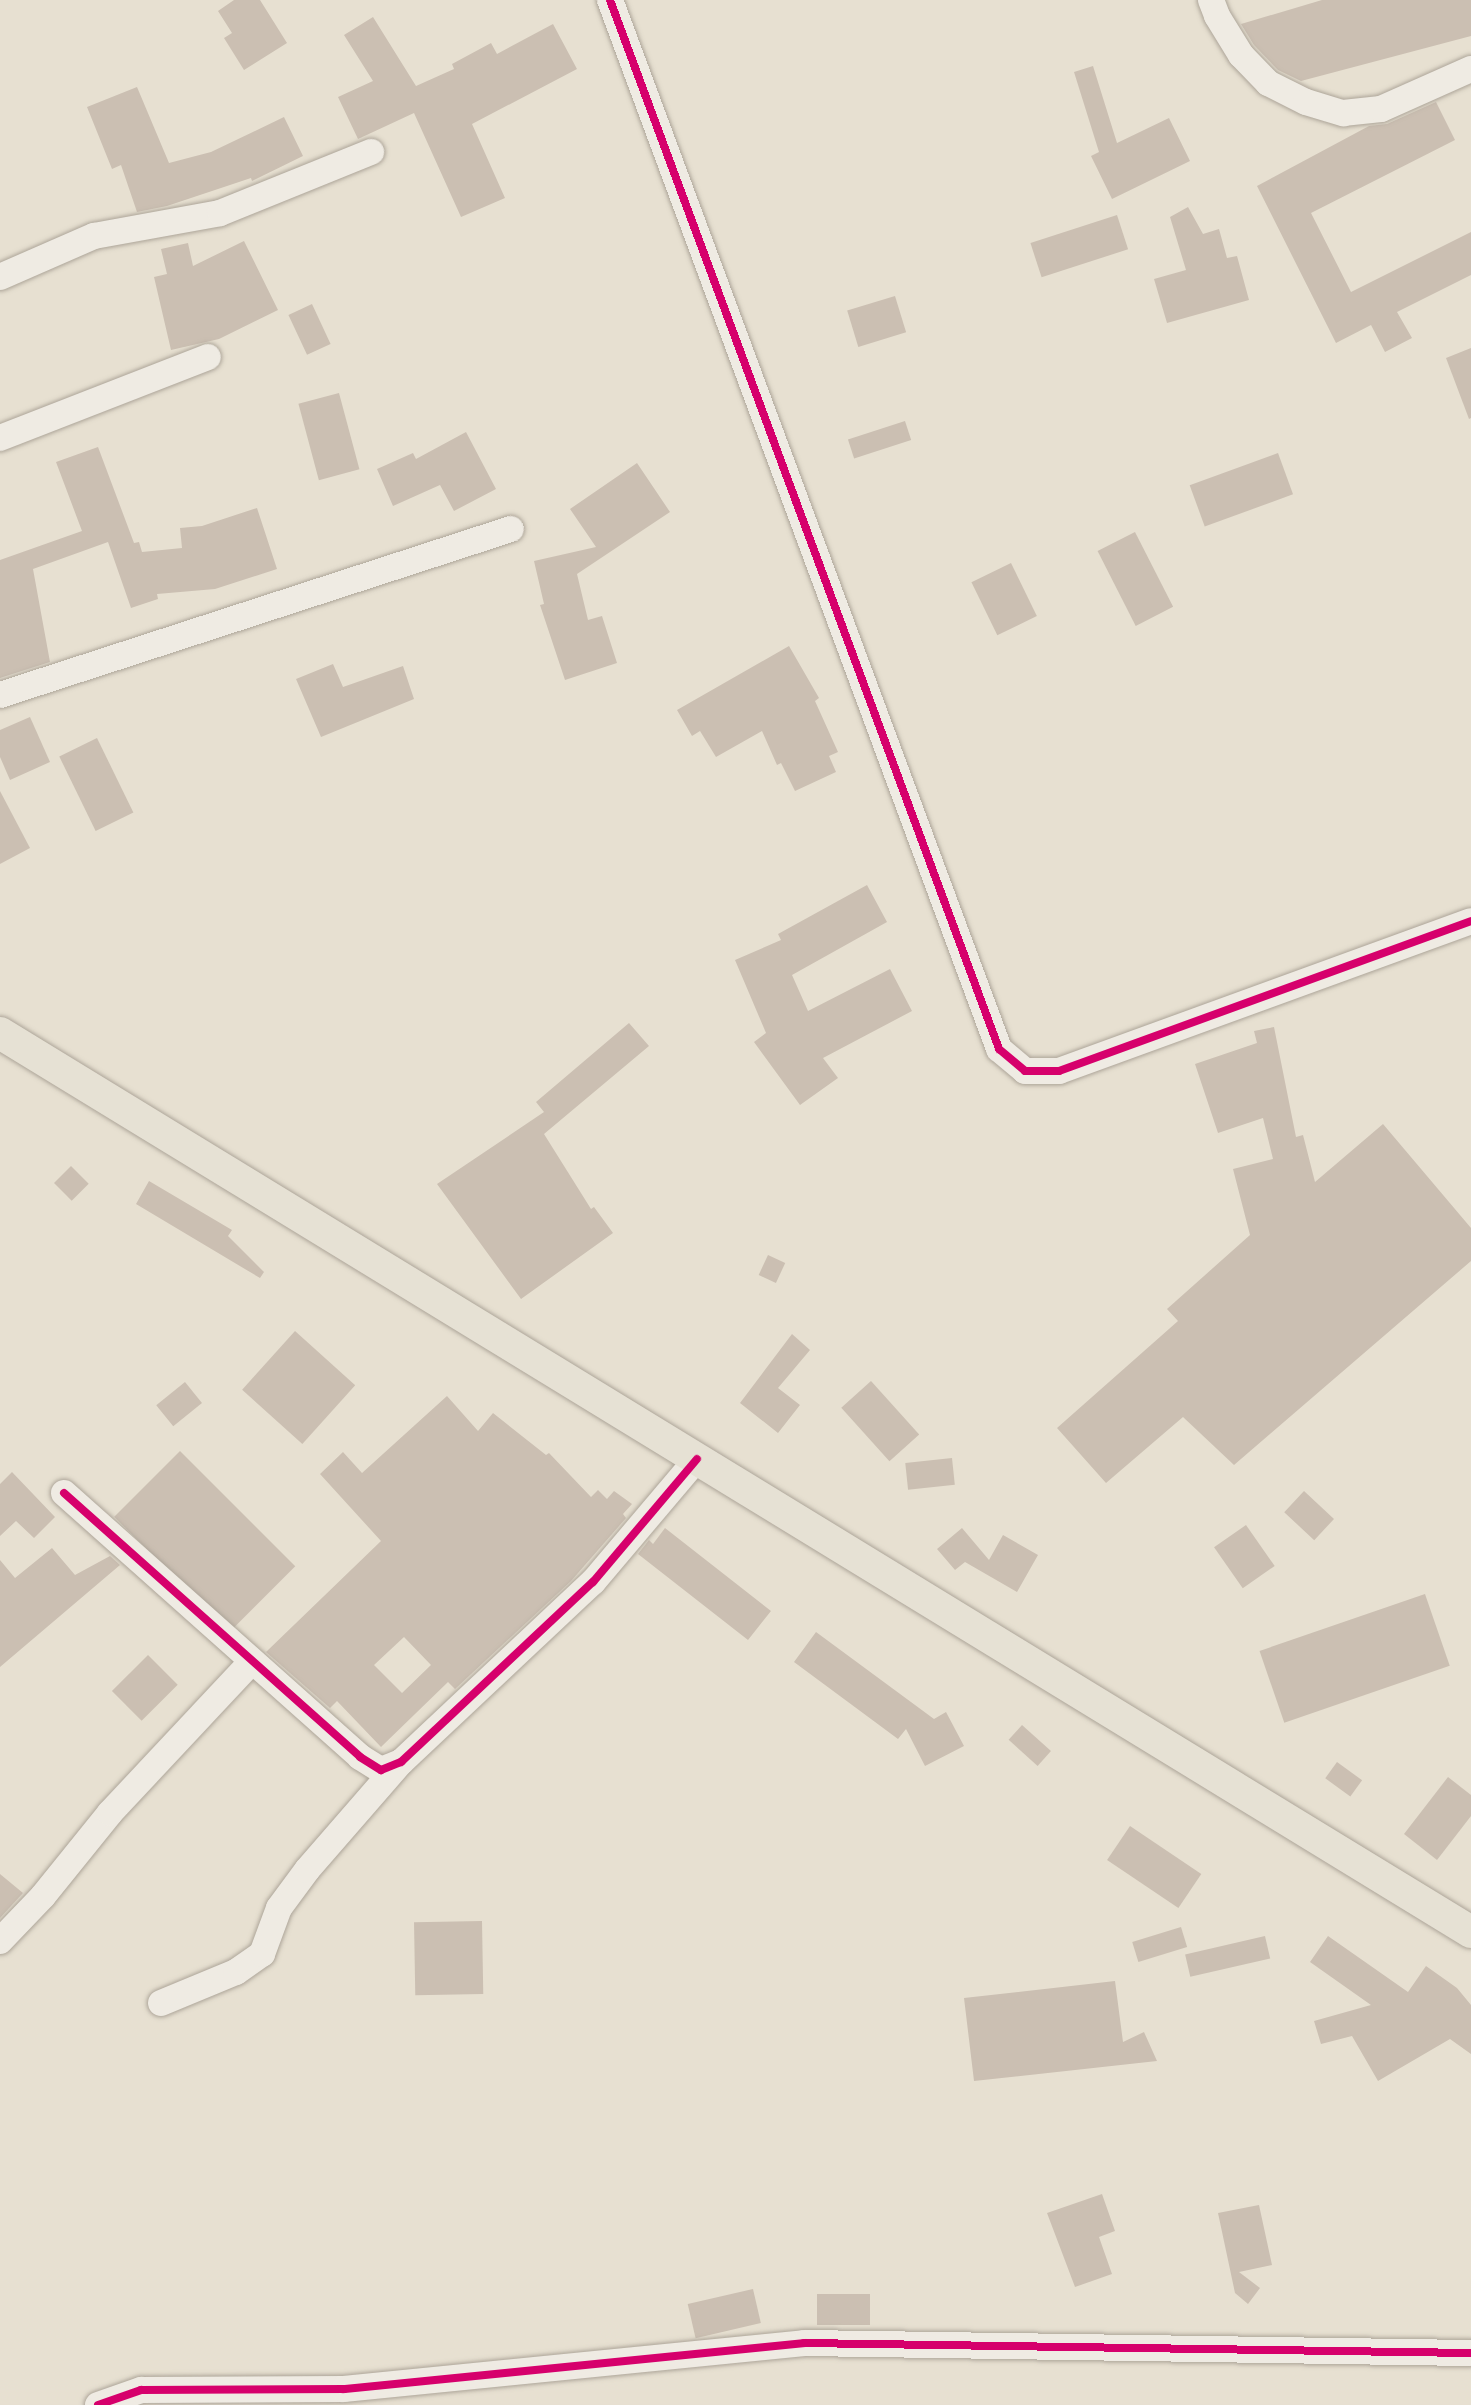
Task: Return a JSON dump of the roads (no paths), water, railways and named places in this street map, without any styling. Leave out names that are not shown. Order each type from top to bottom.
[{"type":"main road","points":[[0,1033],[1471,1932]]},
{"type":"street","points":[[610,0],[999,1049],[1025,1071],[1059,1071],[1471,921]]},
{"type":"street","points":[[1211,0],[1241,55],[1268,83],[1306,102],[1343,113],[1381,109],[1471,69]]},
{"type":"street","points":[[0,277],[94,236],[220,213],[371,152]]},
{"type":"street","points":[[0,438],[208,357]]},
{"type":"street","points":[[0,695],[511,529]]},
{"type":"street","points":[[161,2003],[236,1972],[262,1954],[279,1908],[288,1895],[401,1762],[593,1582],[697,1459]]},
{"type":"street","points":[[64,1493],[360,1757],[381,1770],[401,1762]]},
{"type":"street","points":[[0,1941],[43,1896],[110,1813],[252,1661]]},
{"type":"street","points":[[98,2405],[141,2390],[344,2389],[804,2343],[1471,2353]]}]
